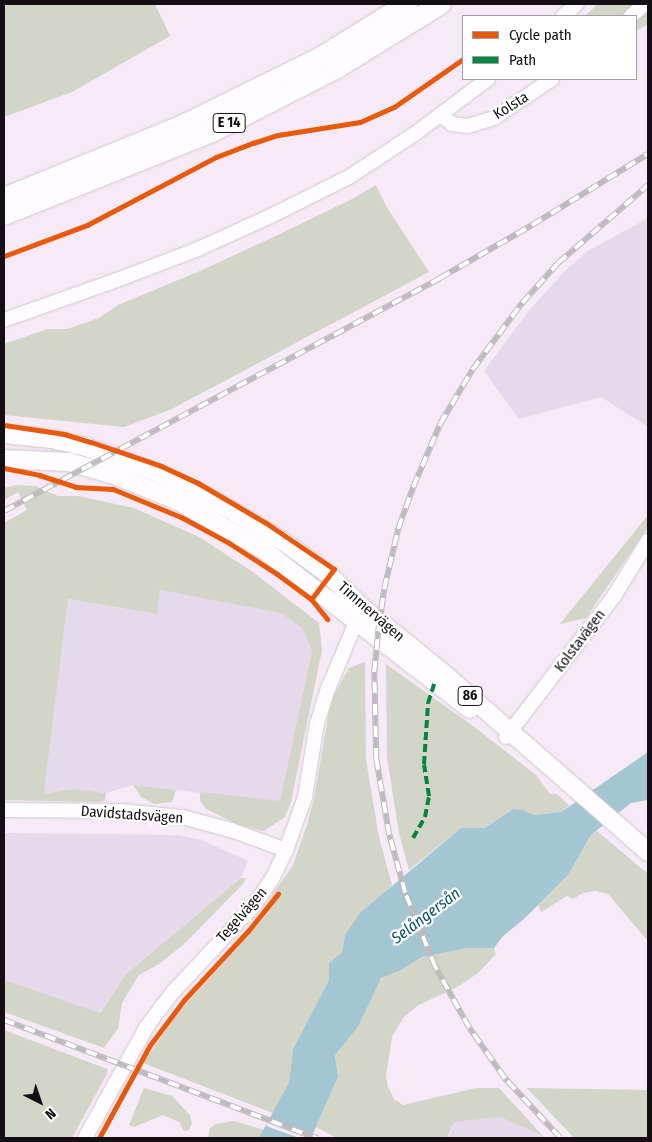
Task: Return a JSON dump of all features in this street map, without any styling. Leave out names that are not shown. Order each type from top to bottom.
[{"type":"highway","name":"E 14","points":[[4,198],[181,126],[318,59],[407,4]]},
{"type":"highway","name":"E 14","points":[[4,215],[212,132],[337,68],[441,4]]},
{"type":"main road","name":"Timmervägen","points":[[4,434],[52,439],[83,446],[179,482],[256,524],[329,575],[360,616]]},
{"type":"main road","name":"Timmervägen","points":[[4,459],[69,462],[151,488],[178,501],[264,550],[443,673],[508,734],[644,848]]},
{"type":"street","points":[[564,15],[577,4]]},
{"type":"street","points":[[633,15],[645,4]]},
{"type":"street","points":[[4,320],[117,280],[198,248],[273,215],[349,177],[440,115],[487,80]]},
{"type":"street","name":"Kolsta","points":[[440,115],[452,124],[468,126],[494,118],[551,80]]},
{"type":"street","name":"Kolstavägen","points":[[508,734],[614,596],[648,541]]},
{"type":"street","name":"Tegelvägen","points":[[85,1138],[147,1026],[189,974],[255,904],[273,877],[286,850],[304,797],[317,724],[338,662],[360,616]]},
{"type":"street","name":"Davidstadsvägen","points":[[4,810],[121,811],[182,817],[231,830],[286,850]]},
{"type":"shaded area","points":[[4,4],[155,4],[170,36],[72,92],[4,117]]},
{"type":"shaded area","points":[[598,4],[648,4],[648,24],[637,30],[637,15],[586,15]]},
{"type":"shaded area","points":[[376,185],[386,206],[429,272],[172,409],[124,427],[4,415],[4,344],[48,329],[67,329],[99,318],[118,305],[200,271],[282,233],[352,199]]},
{"type":"shaded area","points":[[648,218],[648,427],[601,397],[519,419],[484,371],[530,309],[566,270],[588,251]]},
{"type":"shaded area","points":[[17,485],[35,486],[58,496],[78,496],[134,508],[199,537],[250,570],[319,623],[322,650],[291,802],[285,817],[264,831],[239,825],[206,809],[200,801],[200,792],[280,801],[312,650],[302,628],[281,613],[160,590],[157,614],[68,599],[44,794],[72,789],[106,793],[105,800],[99,802],[4,800],[4,523],[27,510],[18,492],[4,500],[4,488]]},
{"type":"shaded area","points":[[648,515],[648,527],[586,618],[560,624]]},
{"type":"shaded area","points":[[160,590],[282,613],[302,628],[312,650],[280,802],[133,785],[106,793],[72,789],[44,794],[68,599],[156,614]]},
{"type":"shaded area","points":[[365,662],[366,760],[379,837],[392,885],[345,935],[342,952],[329,963],[329,980],[293,1049],[289,1082],[273,1113],[143,1063],[177,1014],[269,912],[267,903],[293,865],[307,825],[314,799],[329,712],[334,695],[349,668]]},
{"type":"shaded area","points":[[386,664],[473,726],[536,775],[550,794],[557,794],[569,805],[561,812],[534,815],[524,810],[513,809],[485,828],[461,828],[409,870],[399,833],[387,757]]},
{"type":"shaded area","points":[[133,785],[176,790],[172,802],[154,804],[141,797]]},
{"type":"shaded area","points":[[597,831],[648,874],[648,941],[608,894],[595,891],[583,893],[573,899],[567,896],[541,912],[538,905],[568,875],[591,835]]},
{"type":"shaded area","points":[[4,833],[177,835],[202,840],[248,861],[241,878],[126,974],[99,1013],[4,980]]},
{"type":"shaded area","points":[[241,878],[246,878],[244,883],[183,945],[159,964],[139,975],[122,1003],[118,1029],[104,1048],[4,1012],[4,980],[100,1013],[126,974]]},
{"type":"shaded area","points":[[468,948],[494,948],[496,954],[478,973],[459,986],[417,1006],[403,1018],[392,1037],[386,1076],[388,1087],[394,1099],[403,1105],[476,1088],[499,1088],[544,1137],[500,1117],[454,1122],[447,1138],[337,1138],[316,1127],[338,1077],[335,1055],[358,1027],[381,977],[401,970],[422,957]]},
{"type":"shaded area","points":[[4,1030],[107,1069],[108,1072],[72,1138],[4,1138]]},
{"type":"shaded area","points":[[144,1088],[172,1096],[190,1115],[192,1123],[189,1130],[184,1131],[179,1122],[163,1115],[134,1127],[129,1125]]},
{"type":"shaded area","points":[[527,1088],[648,1090],[648,1138],[574,1138]]},
{"type":"shaded area","points":[[500,1117],[545,1138],[448,1138],[454,1122]]},
{"type":"shaded area","points":[[234,1121],[264,1130],[259,1138],[208,1138],[210,1128],[216,1124]]},
{"type":"water","name":"Selångersån","points":[[648,752],[648,800],[631,803],[591,835],[568,875],[525,918],[503,936],[494,948],[468,948],[422,957],[401,970],[381,978],[358,1027],[335,1055],[338,1077],[311,1138],[259,1138],[289,1082],[293,1049],[329,980],[329,963],[342,952],[345,935],[360,913],[461,828],[485,828],[513,809],[524,810],[534,815],[561,812]]},
{"type":"pier","points":[[269,1120],[312,1136],[311,1138],[299,1138],[266,1126]]},
{"type":"railway","points":[[4,511],[440,278],[532,225],[648,154]]},
{"type":"railway","points":[[560,1138],[505,1079],[469,1028],[435,967],[405,893],[389,835],[376,759],[374,672],[384,589],[398,529],[413,487],[440,424],[472,370],[522,303],[558,263],[648,185]]},
{"type":"railway","points":[[4,1020],[317,1138]]},
{"type":"marked path","points":[[413,838],[425,817],[429,796],[424,764],[428,703],[434,684]]},
{"type":"cycle path","points":[[4,256],[87,225],[216,157],[253,143],[278,135],[360,122],[394,107],[462,60]]},
{"type":"cycle path","points":[[4,425],[64,434],[91,442],[161,466],[198,483],[266,523],[334,569],[311,599]]},
{"type":"cycle path","points":[[4,468],[39,475],[75,487],[113,489],[181,517],[229,543],[277,574],[311,599],[327,619]]},
{"type":"cycle path","points":[[99,1138],[150,1045],[184,1000],[248,931],[278,894]]}]
